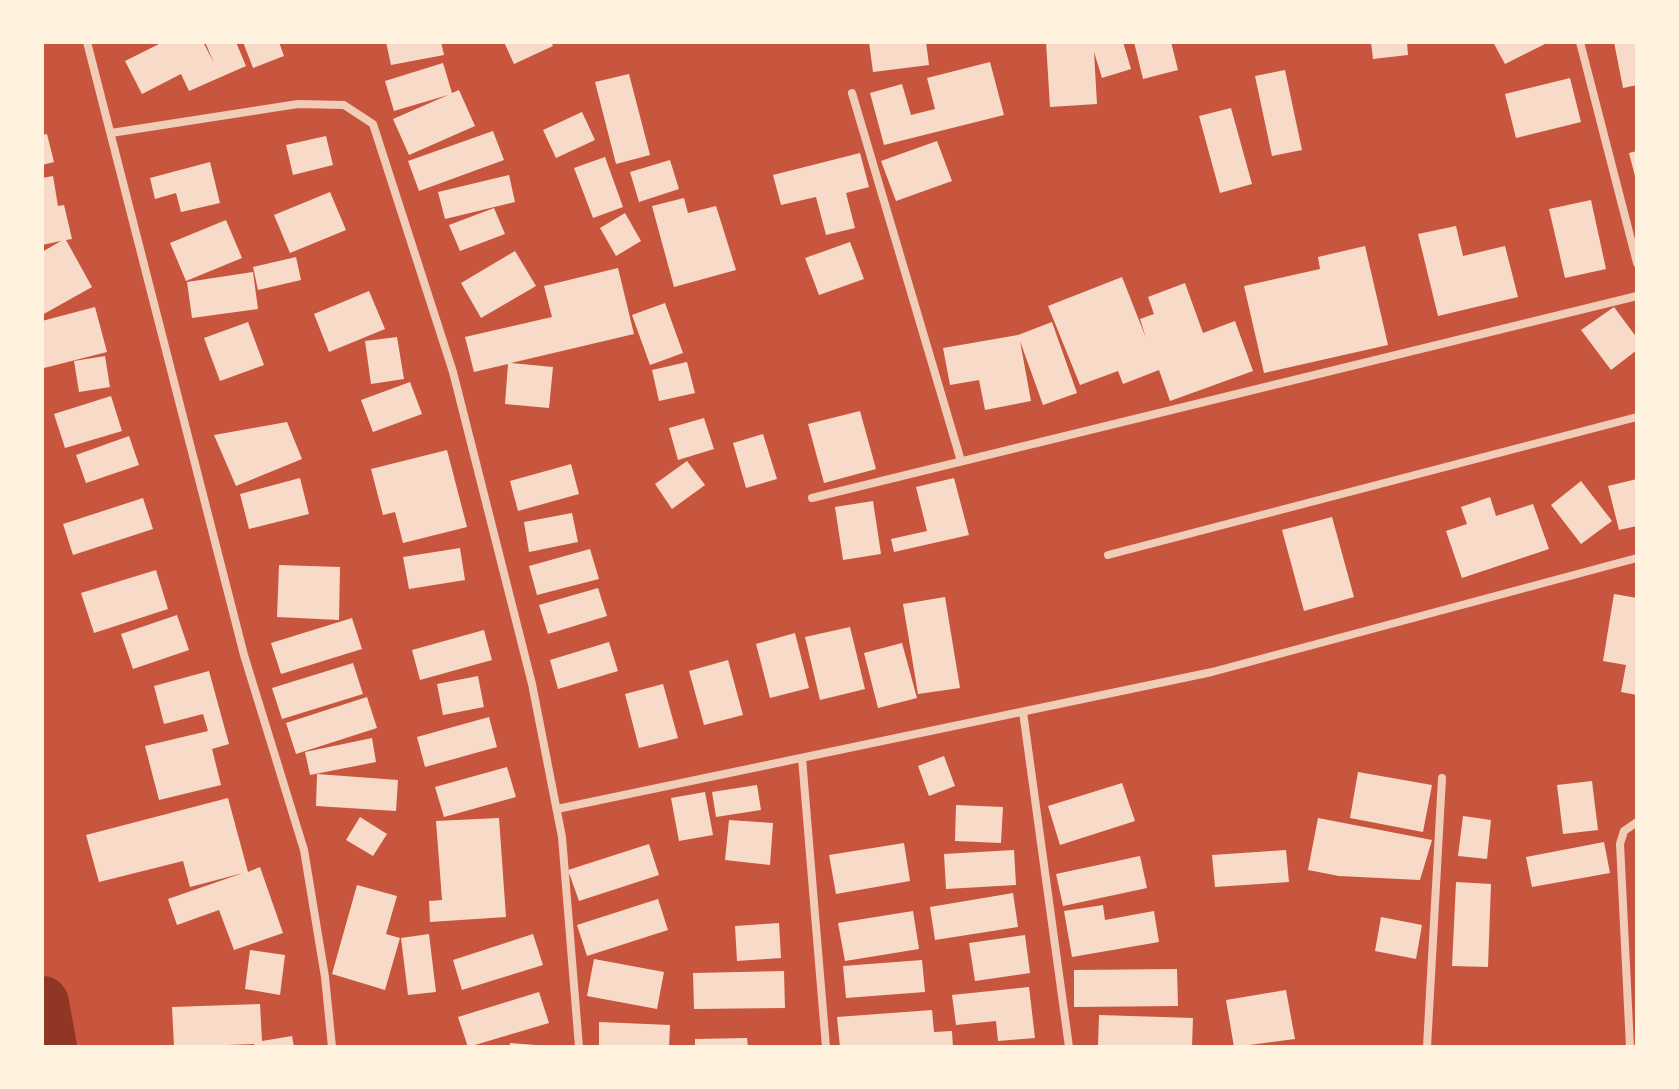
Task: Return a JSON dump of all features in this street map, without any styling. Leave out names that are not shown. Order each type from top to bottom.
[{"type":"street","points":[[87,42],[244,655],[304,850],[325,977],[332,1047]]},
{"type":"street","points":[[1580,42],[1637,263]]},
{"type":"street","points":[[852,93],[961,461]]},
{"type":"street","points":[[111,133],[298,104],[344,105],[373,124],[453,372],[532,684],[557,809],[579,1047]]},
{"type":"street","points":[[812,498],[1637,296]]},
{"type":"street","points":[[1108,555],[1637,417]]},
{"type":"street","points":[[557,809],[1212,672],[1637,558]]},
{"type":"street","points":[[1023,712],[1069,1047]]},
{"type":"street","points":[[802,758],[826,1047]]},
{"type":"street","points":[[1427,1047],[1442,778]]},
{"type":"street","points":[[1630,1047],[1620,844],[1624,831],[1637,822]]},
{"type":"building","points":[[163,42],[203,42],[214,63],[205,42],[236,42],[246,66],[189,91],[181,74],[142,94],[125,61]]},
{"type":"building","points":[[243,42],[279,42],[284,56],[253,68]]},
{"type":"building","points":[[386,42],[441,42],[444,55],[391,65]]},
{"type":"building","points":[[504,42],[551,42],[553,46],[514,64]]},
{"type":"building","points":[[869,42],[926,42],[929,65],[873,72]]},
{"type":"building","points":[[1046,42],[1123,42],[1131,69],[1102,78],[1094,52],[1097,104],[1050,107]]},
{"type":"building","points":[[1134,42],[1171,42],[1178,70],[1143,79]]},
{"type":"building","points":[[1371,42],[1407,42],[1408,55],[1373,59]]},
{"type":"building","points":[[1493,42],[1549,42],[1505,64]]},
{"type":"building","points":[[1614,42],[1637,42],[1637,85],[1623,88]]},
{"type":"building","points":[[990,62],[1004,115],[884,145],[870,93],[902,84],[911,115],[935,109],[927,78]]},
{"type":"building","points":[[443,63],[452,93],[459,90],[475,126],[409,155],[393,119],[448,95],[394,111],[385,81]]},
{"type":"building","points":[[1285,70],[1302,150],[1272,156],[1255,76]]},
{"type":"building","points":[[629,74],[650,155],[616,164],[595,82]]},
{"type":"building","points":[[1570,78],[1581,122],[1516,138],[1505,94]]},
{"type":"building","points":[[1231,108],[1252,184],[1220,193],[1199,116]]},
{"type":"building","points":[[582,112],[595,140],[556,158],[543,130]]},
{"type":"building","points":[[493,131],[504,160],[419,191],[408,161]]},
{"type":"building","points":[[47,134],[54,162],[42,165],[42,135]]},
{"type":"building","points":[[326,136],[333,165],[293,175],[286,145]]},
{"type":"building","points":[[937,141],[952,181],[896,201],[881,161]]},
{"type":"building","points":[[1637,151],[1637,179],[1636,180],[1629,153]]},
{"type":"building","points":[[860,153],[869,187],[846,193],[855,228],[826,235],[816,197],[781,205],[773,175]]},
{"type":"building","points":[[605,157],[623,207],[593,218],[574,168]]},
{"type":"building","points":[[670,160],[679,189],[639,202],[630,172]]},
{"type":"building","points":[[210,162],[220,203],[181,212],[176,193],[155,199],[150,178]]},
{"type":"building","points":[[509,175],[515,202],[445,219],[438,192]]},
{"type":"building","points":[[53,176],[58,206],[64,205],[72,239],[66,240],[92,287],[42,315],[42,252],[61,241],[42,245],[42,178]]},
{"type":"building","points":[[330,192],[346,230],[290,253],[274,215]]},
{"type":"building","points":[[684,198],[688,213],[716,206],[736,270],[674,287],[652,206]]},
{"type":"building","points":[[1591,200],[1606,269],[1565,278],[1549,209]]},
{"type":"building","points":[[494,208],[505,234],[460,251],[449,225]]},
{"type":"building","points":[[625,213],[641,241],[616,256],[600,228]]},
{"type":"building","points":[[226,220],[242,258],[186,281],[170,243]]},
{"type":"building","points":[[1456,226],[1463,256],[1505,246],[1518,297],[1438,316],[1418,234]]},
{"type":"building","points":[[850,242],[864,279],[819,295],[805,258]]},
{"type":"building","points":[[1365,246],[1388,345],[1264,373],[1244,286],[1320,269],[1318,257]]},
{"type":"building","points":[[515,251],[536,286],[481,318],[461,283]]},
{"type":"building","points":[[296,257],[301,280],[258,290],[253,267]]},
{"type":"building","points":[[618,268],[634,334],[511,363],[553,367],[549,408],[505,404],[508,364],[474,372],[465,337],[552,317],[544,286]]},
{"type":"building","points":[[253,272],[258,309],[192,318],[187,282]]},
{"type":"building","points":[[1122,277],[1146,338],[1140,319],[1154,314],[1148,297],[1185,283],[1203,333],[1235,321],[1253,371],[1170,401],[1159,370],[1123,384],[1118,371],[1080,385],[1048,306]]},
{"type":"building","points":[[369,291],[385,329],[329,352],[314,314]]},
{"type":"building","points":[[665,303],[683,353],[650,365],[632,315]]},
{"type":"building","points":[[95,307],[107,352],[44,368],[42,321]]},
{"type":"building","points":[[1614,307],[1637,338],[1637,350],[1611,370],[1581,330]]},
{"type":"building","points":[[248,322],[264,365],[220,381],[204,338]]},
{"type":"building","points":[[1052,322],[1077,393],[1043,405],[1020,341],[1031,401],[985,410],[979,380],[950,385],[943,348],[1018,335]]},
{"type":"building","points":[[397,337],[404,379],[371,384],[365,341]]},
{"type":"building","points":[[105,356],[110,387],[79,392],[74,361]]},
{"type":"building","points":[[687,362],[695,393],[659,401],[652,370]]},
{"type":"building","points":[[410,382],[422,414],[373,432],[361,400]]},
{"type":"building","points":[[111,396],[122,431],[65,448],[54,414]]},
{"type":"building","points":[[860,411],[876,469],[824,483],[808,424]]},
{"type":"building","points":[[704,418],[714,449],[678,460],[669,428]]},
{"type":"building","points":[[287,422],[302,459],[236,486],[214,435]]},
{"type":"building","points":[[763,434],[777,479],[746,488],[733,443]]},
{"type":"building","points":[[129,436],[139,465],[86,483],[76,455]]},
{"type":"building","points":[[447,450],[467,527],[403,543],[395,512],[383,515],[371,469]]},
{"type":"building","points":[[687,461],[705,485],[672,509],[655,484]]},
{"type":"building","points":[[571,464],[579,494],[518,511],[510,481]]},
{"type":"building","points":[[300,478],[309,514],[249,529],[240,494]]},
{"type":"building","points":[[954,478],[969,535],[894,552],[891,539],[927,531],[916,487]]},
{"type":"building","points":[[1637,479],[1637,526],[1619,530],[1608,486]]},
{"type":"building","points":[[1581,481],[1612,521],[1581,544],[1551,505]]},
{"type":"building","points":[[1490,497],[1496,516],[1533,504],[1549,549],[1462,578],[1446,531],[1467,524],[1461,507]]},
{"type":"building","points":[[143,498],[153,529],[73,555],[63,524]]},
{"type":"building","points":[[873,501],[881,554],[843,560],[835,507]]},
{"type":"building","points":[[572,513],[578,542],[529,552],[524,522]]},
{"type":"building","points":[[1332,517],[1354,597],[1304,611],[1282,530]]},
{"type":"building","points":[[460,548],[465,580],[409,589],[403,557]]},
{"type":"building","points":[[590,549],[599,579],[537,595],[529,566]]},
{"type":"building","points":[[279,565],[340,567],[339,620],[277,617]]},
{"type":"building","points":[[156,570],[168,609],[94,633],[81,593]]},
{"type":"building","points":[[598,588],[607,616],[548,634],[539,605]]},
{"type":"building","points":[[1614,594],[1637,598],[1637,695],[1621,692],[1626,665],[1603,661]]},
{"type":"building","points":[[945,597],[960,688],[918,694],[903,604]]},
{"type":"building","points":[[177,615],[189,650],[133,669],[121,634]]},
{"type":"building","points":[[352,618],[362,649],[281,674],[271,643]]},
{"type":"building","points":[[850,627],[865,689],[820,700],[805,637]]},
{"type":"building","points":[[484,630],[492,660],[420,680],[412,650]]},
{"type":"building","points":[[795,633],[809,688],[770,698],[756,644]]},
{"type":"building","points":[[609,642],[618,671],[558,689],[550,660]]},
{"type":"building","points":[[902,643],[917,698],[878,708],[864,653]]},
{"type":"building","points":[[728,660],[743,715],[704,725],[689,671]]},
{"type":"building","points":[[353,663],[363,694],[282,719],[272,688]]},
{"type":"building","points":[[209,671],[229,744],[212,749],[221,785],[159,800],[145,746],[208,731],[203,714],[164,724],[154,686]]},
{"type":"building","points":[[478,676],[484,707],[443,715],[437,684]]},
{"type":"building","points":[[663,684],[678,738],[639,748],[625,694]]},
{"type":"building","points":[[367,697],[377,728],[296,754],[286,723]]},
{"type":"building","points":[[489,717],[497,747],[425,767],[417,737]]},
{"type":"building","points":[[372,738],[376,762],[310,775],[305,752]]},
{"type":"building","points":[[944,756],[955,786],[929,796],[918,766]]},
{"type":"building","points":[[507,767],[516,797],[444,817],[435,787]]},
{"type":"building","points":[[1358,772],[1432,785],[1423,832],[1350,818]]},
{"type":"building","points":[[317,774],[398,780],[396,811],[316,806]]},
{"type":"building","points":[[1592,781],[1598,830],[1563,834],[1557,785]]},
{"type":"building","points":[[1122,783],[1135,821],[1060,845],[1048,806]]},
{"type":"building","points":[[757,785],[761,810],[716,817],[712,792]]},
{"type":"building","points":[[705,792],[713,835],[679,841],[671,798]]},
{"type":"building","points":[[228,798],[248,872],[260,867],[283,933],[234,950],[219,910],[177,925],[168,899],[243,873],[190,887],[183,861],[99,882],[86,835]]},
{"type":"building","points":[[956,805],[1003,807],[1001,843],[955,841]]},
{"type":"building","points":[[1463,816],[1491,820],[1487,859],[1458,856]]},
{"type":"building","points":[[360,817],[387,834],[373,856],[346,840]]},
{"type":"building","points":[[499,818],[506,917],[430,922],[429,901],[442,900],[436,821]]},
{"type":"building","points":[[1318,818],[1432,840],[1420,880],[1339,876],[1308,870]]},
{"type":"building","points":[[729,820],[773,823],[770,865],[725,860]]},
{"type":"building","points":[[1604,842],[1610,873],[1532,887],[1526,857]]},
{"type":"building","points":[[904,843],[910,881],[836,894],[829,855]]},
{"type":"building","points":[[649,844],[659,875],[579,901],[568,870]]},
{"type":"building","points":[[1014,850],[1016,885],[946,889],[944,854]]},
{"type":"building","points":[[1286,850],[1289,882],[1215,887],[1212,855]]},
{"type":"building","points":[[1140,856],[1147,888],[1063,906],[1056,874]]},
{"type":"building","points":[[1456,882],[1491,884],[1488,967],[1452,966]]},
{"type":"building","points":[[357,885],[397,896],[386,934],[400,938],[385,990],[332,974]]},
{"type":"building","points":[[1013,893],[1018,927],[935,940],[930,907]]},
{"type":"building","points":[[658,899],[668,930],[587,956],[577,925]]},
{"type":"building","points":[[1103,905],[1105,920],[1154,911],[1159,942],[1072,957],[1064,911]]},
{"type":"building","points":[[913,911],[919,949],[845,961],[838,923]]},
{"type":"building","points":[[1381,917],[1422,925],[1416,959],[1375,951]]},
{"type":"building","points":[[779,923],[781,958],[737,961],[735,926]]},
{"type":"building","points":[[429,934],[436,992],[408,995],[401,938]]},
{"type":"building","points":[[533,934],[543,965],[462,990],[453,960]]},
{"type":"building","points":[[1025,935],[1030,973],[975,981],[969,943]]},
{"type":"building","points":[[250,950],[285,955],[280,995],[245,989]]},
{"type":"building","points":[[594,959],[664,972],[657,1009],[587,996]]},
{"type":"building","points":[[922,960],[925,992],[846,998],[843,966]]},
{"type":"building","points":[[1177,969],[1178,1006],[1074,1007],[1074,970]]},
{"type":"building","points":[[784,971],[785,1008],[694,1009],[693,973]]},
{"type":"building","points":[[1029,987],[1035,1038],[998,1041],[996,1021],[956,1025],[952,995]]},
{"type":"building","points":[[1286,990],[1295,1039],[1234,1047],[1226,1000]]},
{"type":"building","points":[[539,992],[549,1023],[468,1047],[458,1017]]},
{"type":"building","points":[[260,1004],[262,1041],[292,1036],[294,1047],[254,1047],[254,1044],[174,1047],[172,1007]]},
{"type":"building","points":[[932,1010],[934,1032],[952,1031],[953,1047],[840,1047],[837,1017]]},
{"type":"building","points":[[1099,1015],[1193,1018],[1192,1047],[1098,1047]]},
{"type":"building","points":[[599,1022],[670,1025],[669,1047],[599,1047]]},
{"type":"building","points":[[747,1038],[748,1047],[695,1047],[695,1039]]},
{"type":"building","points":[[510,1043],[536,1045],[510,1047]]},
{"type":"waterway","points":[[42,1003],[50,1047]]}]
